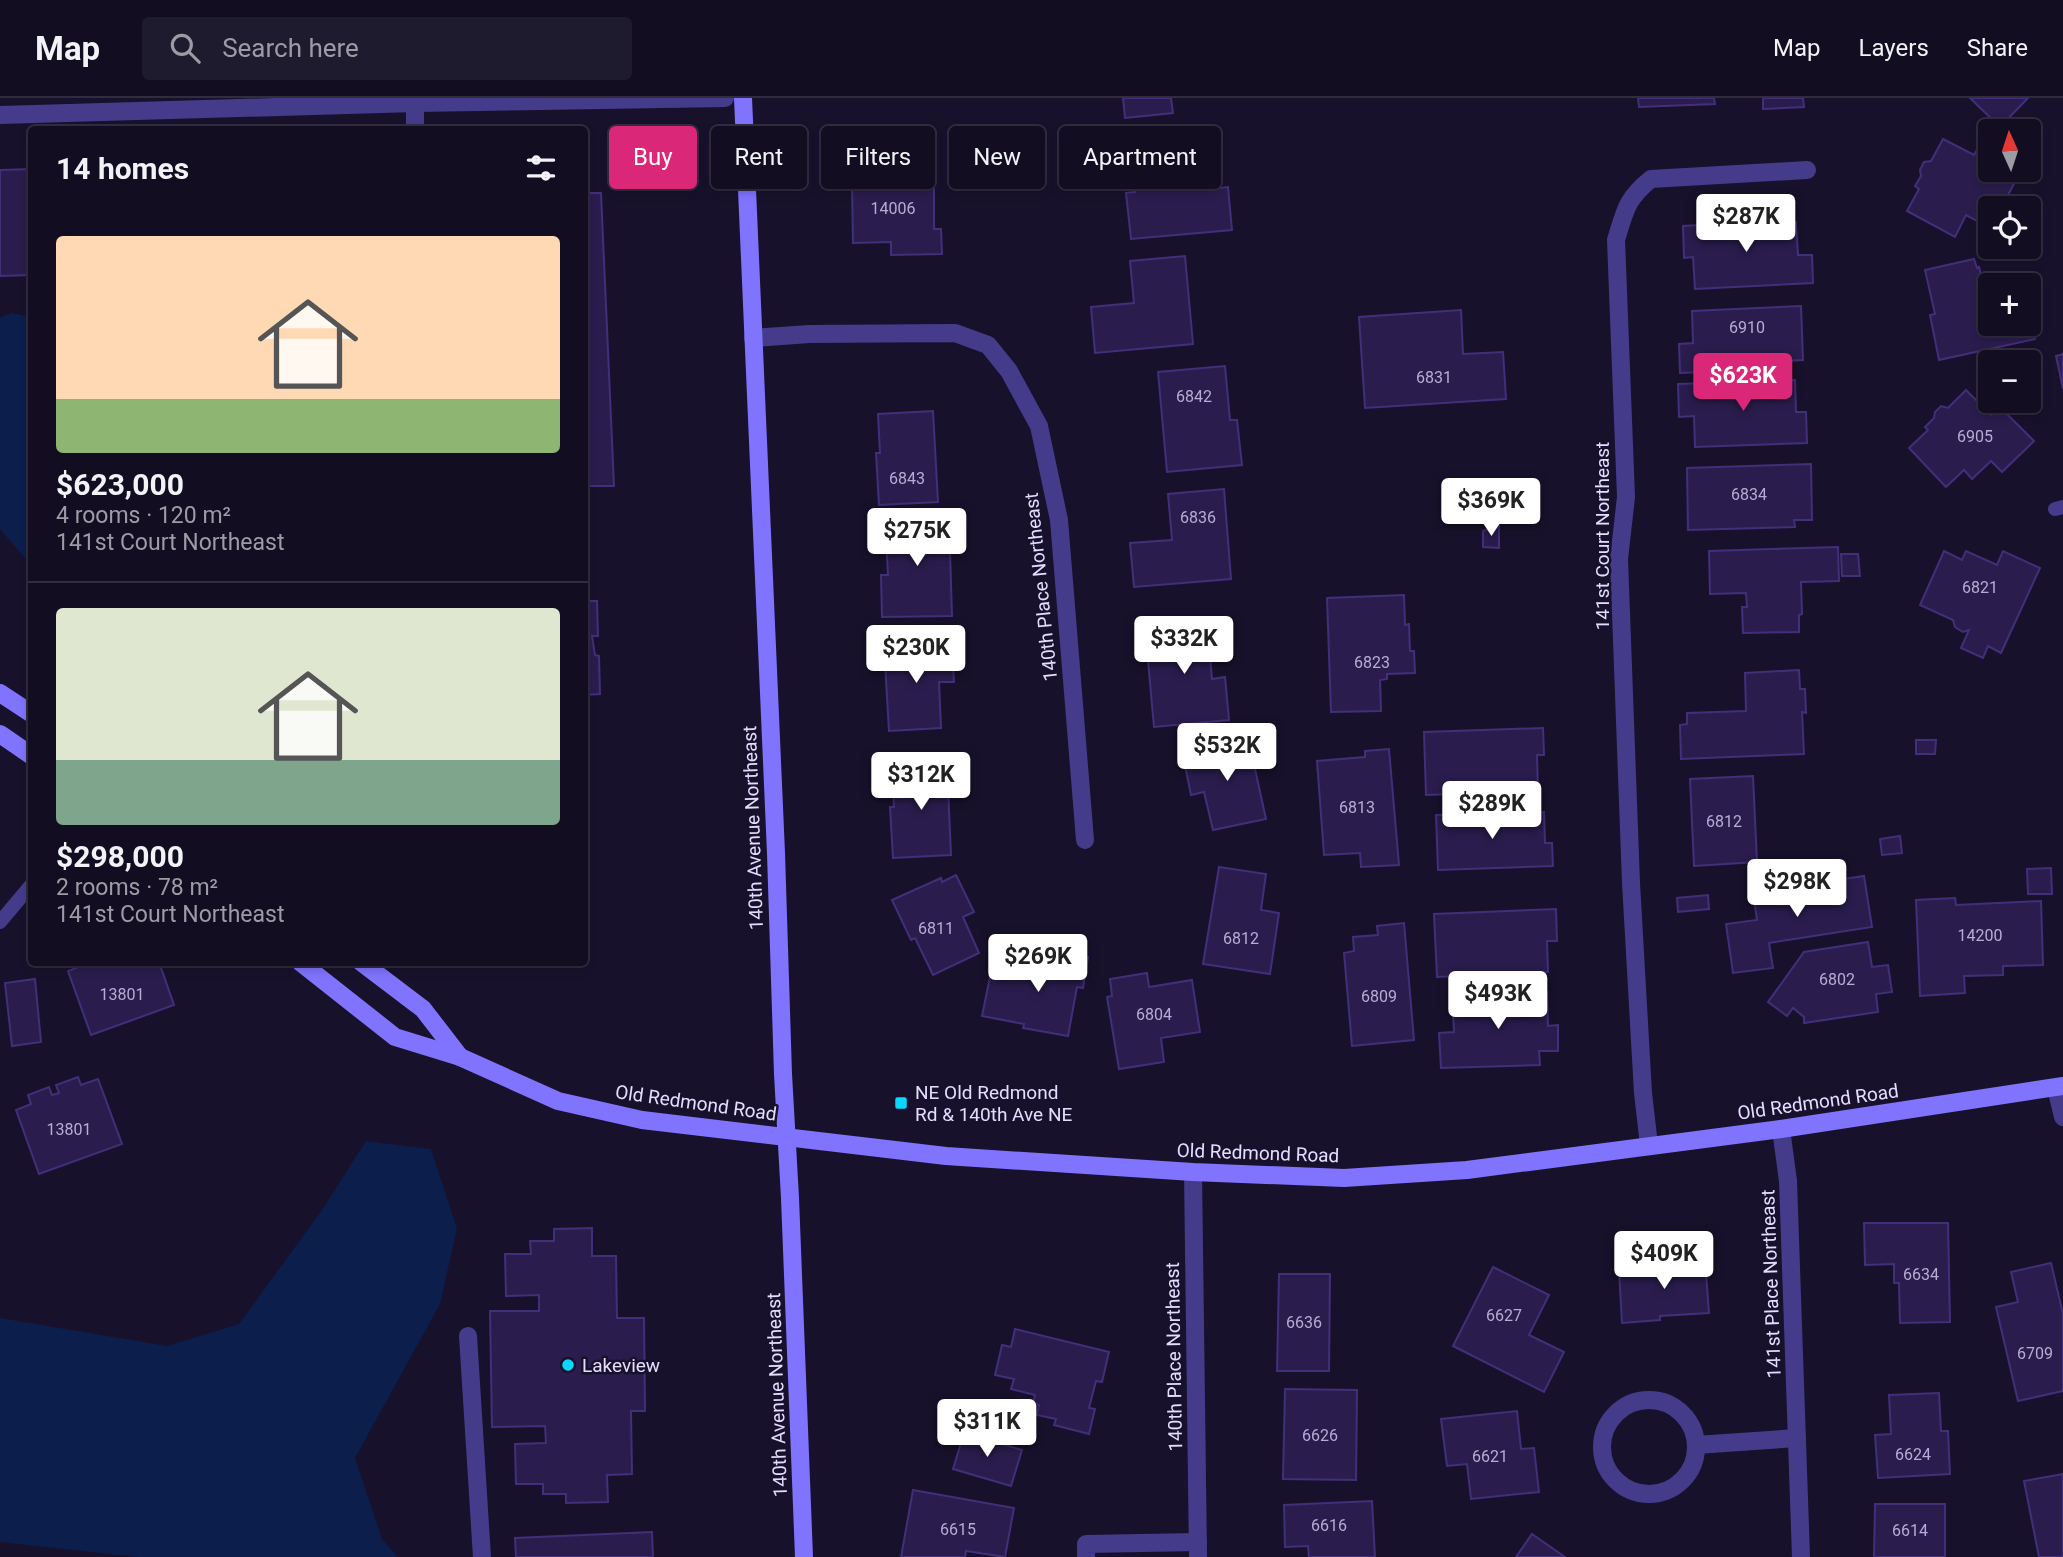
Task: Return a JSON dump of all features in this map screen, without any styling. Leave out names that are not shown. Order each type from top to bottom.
[{"type":"main road","name":"140th Avenue Northeast","points":[[743,98],[804,1557]]},
{"type":"main road","points":[[0,693],[28,711]]},
{"type":"main road","points":[[0,734],[28,753]]},
{"type":"main road","name":"Old Redmond Road","points":[[305,966],[395,1037],[460,1057],[558,1101],[642,1120],[946,1156],[1193,1172],[1344,1178],[1467,1170],[1781,1129],[2060,1087]]},
{"type":"main road","name":"Old Redmond Road","points":[[366,966],[423,1009],[460,1057]]},
{"type":"street","points":[[0,115],[415,103],[725,98]]},
{"type":"street","points":[[415,103],[415,126]]},
{"type":"street","name":"141st Court Northeast","points":[[1649,1145],[1643,1093],[1632,897],[1619,559],[1626,497],[1616,240],[1626,207],[1636,192],[1651,179],[1807,170]]},
{"type":"street","name":"140th Place Northeast","points":[[753,338],[810,334],[956,333],[988,345],[1009,371],[1039,426],[1059,520],[1085,840]]},
{"type":"street","points":[[2060,1087],[2063,1117]]},
{"type":"street","name":"141st Place Northeast","points":[[1781,1129],[1788,1181],[1801,1557]]},
{"type":"street","name":"140th Place Northeast","points":[[1086,1557],[1086,1545],[1198,1549],[1193,1172]]},
{"type":"street","points":[[467,1336],[482,1557]]},
{"type":"street","points":[[1654,1401],[1670,1405],[1683,1415],[1692,1429],[1696,1445],[1695,1461],[1687,1475],[1675,1486],[1660,1493],[1644,1494],[1628,1490],[1615,1480],[1606,1466],[1602,1450],[1604,1434],[1611,1420],[1623,1409],[1638,1402],[1654,1401]]},
{"type":"street","points":[[1696,1445],[1797,1438]]},
{"type":"lane","points":[[0,922],[28,889]]},
{"type":"water","points":[[11,313],[28,316],[28,562],[0,529],[0,318]]},
{"type":"water","points":[[366,1141],[431,1149],[457,1229],[440,1304],[355,1458],[382,1539],[398,1557],[138,1557],[0,1542],[0,1318],[167,1346],[239,1324],[322,1210]]},
{"type":"building","points":[[1123,98],[1171,98],[1173,113],[1125,118]]},
{"type":"building","points":[[1638,98],[1714,98],[1715,104],[1639,107]]},
{"type":"building","points":[[1763,98],[1803,98],[1804,107],[1763,109]]},
{"type":"building","points":[[1970,98],[2028,98],[2008,119],[1992,119]]},
{"type":"building","points":[[1943,139],[1974,155],[1978,148],[1978,182],[2015,182],[2008,196],[1978,196],[1977,221],[1966,215],[1955,237],[1907,211],[1919,189],[1915,186],[1921,176],[1920,170],[1924,162],[1931,161]]},
{"type":"building","points":[[28,169],[28,275],[0,276],[0,170]]},
{"type":"building","points":[[1228,187],[1232,230],[1131,239],[1126,193],[1135,192],[1135,189],[1201,190]]},
{"type":"building","points":[[852,189],[934,189],[934,229],[941,229],[942,254],[891,255],[891,242],[853,243]]},
{"type":"building","points":[[588,193],[601,193],[614,486],[588,486]]},
{"type":"building","points":[[1718,213],[1741,213],[1741,225],[1796,222],[1798,255],[1812,255],[1813,283],[1695,289],[1693,257],[1684,258],[1683,226],[1719,224]]},
{"type":"building","points":[[1185,256],[1193,344],[1095,353],[1091,307],[1134,303],[1130,261]]},
{"type":"building","points":[[1974,259],[1981,273],[1978,273],[1978,336],[2034,336],[2035,339],[1939,360],[1930,315],[1935,314],[1925,270]]},
{"type":"building","points":[[1801,306],[1803,360],[1787,361],[1788,369],[1680,373],[1679,344],[1693,343],[1692,311]]},
{"type":"building","points":[[1461,310],[1463,354],[1503,352],[1506,399],[1365,408],[1359,317]]},
{"type":"building","points":[[2063,354],[2063,389],[2056,356]]},
{"type":"building","points":[[1225,366],[1230,420],[1237,420],[1242,465],[1167,472],[1158,372]]},
{"type":"building","points":[[1795,380],[1796,412],[1806,412],[1807,443],[1695,447],[1694,416],[1679,417],[1678,384]]},
{"type":"building","points":[[1966,390],[1978,402],[1978,413],[2006,413],[2034,441],[2002,472],[1991,461],[1972,479],[1964,470],[1946,487],[1909,448],[1928,430],[1925,427],[1934,418],[1935,412],[1941,406],[1948,408]]},
{"type":"building","points":[[933,411],[938,502],[879,505],[876,453],[880,453],[878,414]]},
{"type":"building","points":[[1811,464],[1812,520],[1794,520],[1795,527],[1688,530],[1687,468]]},
{"type":"building","points":[[1224,489],[1231,579],[1134,587],[1130,543],[1172,540],[1168,494]]},
{"type":"building","points":[[885,518],[949,518],[952,616],[882,617],[881,575],[888,575]]},
{"type":"building","points":[[1499,525],[1499,548],[1483,547],[1483,531]]},
{"type":"building","points":[[1838,547],[1839,581],[1801,582],[1802,614],[1799,615],[1799,632],[1743,633],[1742,607],[1747,607],[1746,593],[1710,594],[1709,551]]},
{"type":"building","points":[[1944,551],[1962,560],[1966,551],[1997,565],[2003,551],[2040,568],[2001,653],[1988,646],[1983,658],[1961,648],[1969,630],[1963,632],[1955,627],[1953,620],[1920,605]]},
{"type":"building","points":[[1841,554],[1858,554],[1860,576],[1842,576]]},
{"type":"building","points":[[1404,595],[1405,625],[1409,624],[1410,651],[1414,651],[1415,673],[1387,674],[1387,679],[1380,680],[1381,711],[1331,712],[1327,598]]},
{"type":"building","points":[[588,601],[597,601],[598,636],[592,636],[595,655],[599,656],[600,694],[588,695]]},
{"type":"building","points":[[1207,621],[1212,679],[1225,677],[1229,720],[1154,727],[1145,627]]},
{"type":"building","points":[[937,644],[937,648],[952,647],[954,682],[939,682],[941,728],[889,731],[884,646]]},
{"type":"building","points":[[1799,670],[1800,689],[1805,689],[1806,713],[1802,712],[1804,754],[1681,759],[1680,725],[1687,724],[1687,713],[1746,711],[1745,673]]},
{"type":"building","points":[[1543,728],[1544,755],[1537,755],[1538,791],[1426,795],[1424,732]]},
{"type":"building","points":[[1248,737],[1266,819],[1213,830],[1204,792],[1191,795],[1183,756],[1199,753],[1198,748]]},
{"type":"building","points":[[1916,740],[1936,740],[1935,754],[1916,754]]},
{"type":"building","points":[[1389,749],[1399,865],[1361,867],[1360,853],[1324,855],[1317,761],[1365,757],[1365,751]]},
{"type":"building","points":[[947,765],[951,855],[893,858],[890,807],[894,807],[892,768]]},
{"type":"building","points":[[1753,776],[1757,862],[1694,866],[1690,779]]},
{"type":"building","points":[[1544,812],[1545,843],[1552,843],[1553,866],[1438,870],[1436,815]]},
{"type":"building","points":[[1900,836],[1902,853],[1882,855],[1880,839]]},
{"type":"building","points":[[1219,867],[1266,874],[1261,910],[1279,913],[1270,974],[1203,964]]},
{"type":"building","points":[[2051,868],[2052,894],[2028,894],[2027,869]]},
{"type":"building","points":[[956,875],[974,912],[963,917],[979,953],[933,975],[915,938],[911,940],[892,900],[941,878],[942,882]]},
{"type":"building","points":[[1864,876],[1872,927],[1769,943],[1773,968],[1733,973],[1726,924],[1757,920],[1753,892]]},
{"type":"building","points":[[1708,895],[1709,909],[1678,912],[1677,898]]},
{"type":"building","points":[[1955,898],[1956,905],[2041,901],[2043,965],[2003,966],[2003,975],[1964,976],[1965,993],[1920,996],[1916,900]]},
{"type":"building","points":[[1556,909],[1557,941],[1547,941],[1548,972],[1437,977],[1434,914]]},
{"type":"building","points":[[1404,923],[1414,1040],[1352,1046],[1344,953],[1354,951],[1353,937],[1378,935],[1377,926]]},
{"type":"building","points":[[1868,942],[1872,967],[1888,965],[1892,992],[1876,994],[1878,1012],[1804,1023],[1804,1017],[1793,1008],[1787,1016],[1768,1002],[1804,952]]},
{"type":"building","points":[[1048,950],[1088,957],[1083,988],[1077,987],[1068,1036],[1023,1028],[1024,1024],[982,1016],[992,967],[1035,975],[1037,967],[1044,968]]},
{"type":"building","points":[[81,966],[160,966],[174,1005],[91,1035],[68,971]]},
{"type":"building","points":[[1147,973],[1149,987],[1192,980],[1200,1032],[1161,1038],[1164,1062],[1119,1069],[1107,997],[1112,996],[1110,979]]},
{"type":"building","points":[[35,979],[41,1042],[12,1046],[5,983]]},
{"type":"building","points":[[1547,992],[1548,1026],[1558,1025],[1558,1051],[1539,1051],[1540,1065],[1441,1068],[1439,1033],[1454,1032],[1452,994]]},
{"type":"building","points":[[78,1077],[81,1085],[98,1079],[122,1144],[39,1174],[16,1110],[31,1104],[28,1095],[49,1087],[52,1095],[59,1093],[56,1085]]},
{"type":"building","points":[[1864,1223],[1948,1223],[1950,1322],[1900,1323],[1899,1283],[1894,1283],[1894,1264],[1865,1265]]},
{"type":"building","name":"Lakeview","points":[[592,1228],[592,1256],[616,1256],[617,1318],[644,1318],[645,1411],[631,1411],[632,1474],[607,1475],[608,1502],[566,1503],[566,1494],[543,1494],[543,1484],[516,1484],[515,1444],[546,1443],[545,1426],[492,1427],[490,1311],[539,1311],[539,1295],[506,1296],[505,1254],[531,1254],[530,1241],[554,1241],[554,1229]]},
{"type":"building","points":[[1705,1259],[1709,1313],[1660,1316],[1660,1320],[1622,1323],[1619,1271],[1655,1269],[1655,1263]]},
{"type":"building","points":[[2051,1263],[2063,1314],[2063,1391],[2018,1401],[1996,1307],[2018,1302],[2011,1272]]},
{"type":"building","points":[[1493,1267],[1549,1295],[1529,1335],[1564,1352],[1544,1392],[1453,1346]]},
{"type":"building","points":[[1279,1274],[1330,1274],[1329,1371],[1277,1371]]},
{"type":"building","points":[[1015,1329],[1109,1352],[1102,1382],[1096,1381],[1089,1408],[1095,1409],[1089,1434],[1054,1425],[1056,1419],[1037,1415],[1039,1405],[1033,1403],[1035,1395],[1011,1389],[1014,1379],[995,1375],[1002,1345],[1011,1347]]},
{"type":"building","points":[[1285,1389],[1357,1390],[1356,1480],[1283,1479]]},
{"type":"building","points":[[1939,1393],[1941,1431],[1948,1431],[1950,1474],[1878,1478],[1875,1435],[1891,1434],[1889,1395]]},
{"type":"building","points":[[1517,1411],[1521,1449],[1534,1448],[1539,1492],[1471,1499],[1467,1464],[1447,1466],[1441,1419]]},
{"type":"building","points":[[964,1433],[1022,1450],[1011,1486],[953,1469]]},
{"type":"building","points":[[2063,1474],[2063,1557],[2039,1557],[2024,1481]]},
{"type":"building","points":[[913,1490],[1014,1508],[1005,1557],[966,1551],[965,1557],[901,1557]]},
{"type":"building","points":[[1372,1501],[1375,1557],[1309,1557],[1308,1546],[1285,1547],[1284,1505]]},
{"type":"building","points":[[1875,1504],[1945,1504],[1945,1557],[1874,1557]]},
{"type":"building","points":[[652,1532],[653,1557],[516,1557],[515,1538]]},
{"type":"building","points":[[1532,1534],[1565,1557],[1516,1557]]},
{"type":"place","name":"NE Old Redmond Rd & 140th Ave NE","points":[[901,1103]]},
{"type":"place","name":"Lakeview","points":[[568,1365]]}]
